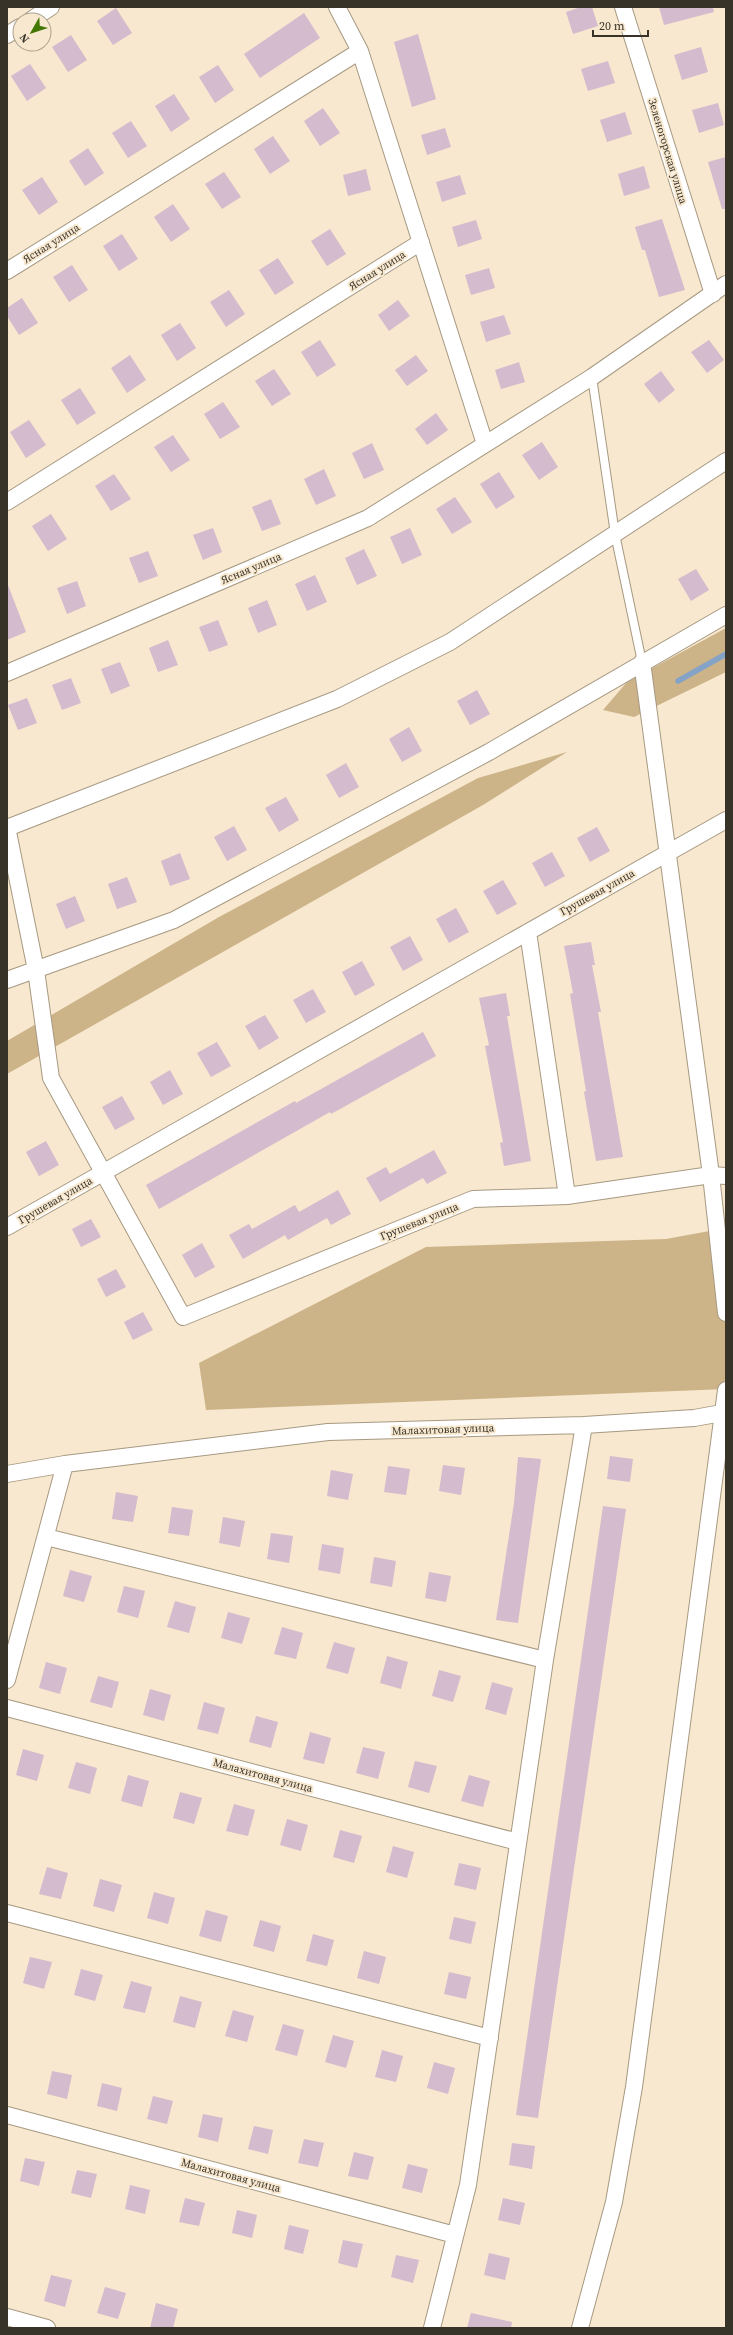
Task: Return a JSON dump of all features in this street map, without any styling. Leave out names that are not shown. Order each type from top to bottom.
[{"type":"street","points":[[337,7],[360,51],[485,444]]},
{"type":"street","name":"Зеленогорская улица","points":[[623,7],[713,294]]},
{"type":"street","name":"Ясная улица","points":[[7,271],[360,51]]},
{"type":"street","name":"Ясная улица","points":[[7,502],[421,242]]},
{"type":"street","name":"Ясная улица","points":[[7,673],[368,518],[592,377],[726,284]]},
{"type":"street","points":[[102,1173],[51,1078],[36,970],[7,828],[337,699],[450,642],[726,461]]},
{"type":"street","points":[[7,980],[174,920],[489,752],[642,662],[726,615]]},
{"type":"street","points":[[642,662],[667,853],[719,1175],[726,1313]]},
{"type":"street","name":"Грушевая улица","points":[[7,1227],[726,820]]},
{"type":"street","points":[[528,932],[567,1196],[719,1175]]},
{"type":"street","name":"Грушевая улица","points":[[102,1173],[183,1316],[473,1199],[567,1196]]},
{"type":"street","points":[[580,2328],[614,2202],[634,2087],[726,1390]]},
{"type":"street","name":"Малахитовая улица","points":[[7,1474],[65,1464],[328,1432],[584,1424],[694,1418],[722,1413]]},
{"type":"street","points":[[432,2328],[468,2186],[545,1660],[584,1424]]},
{"type":"street","points":[[7,1680],[65,1464]]},
{"type":"street","points":[[46,1537],[545,1660]]},
{"type":"street","name":"Малахитовая улица","points":[[7,1708],[518,1842]]},
{"type":"street","points":[[7,1913],[490,2038]]},
{"type":"street","name":"Малахитовая улица","points":[[7,2115],[455,2235]]},
{"type":"street","points":[[7,2317],[47,2328]]},
{"type":"lane","points":[[592,377],[615,534],[642,662]]},
{"type":"shaded area","points":[[726,628],[726,672],[634,717],[603,710],[627,682]]},
{"type":"shaded area","points":[[567,752],[483,805],[7,1074],[7,1041],[219,917],[478,778]]},
{"type":"shaded area","points":[[726,1228],[726,1389],[206,1410],[199,1363],[426,1247],[666,1239]]},
{"type":"building","points":[[581,7],[592,7],[598,26],[573,34],[566,12]]},
{"type":"building","points":[[659,7],[713,7],[714,12],[664,25]]},
{"type":"building","points":[[116,8],[132,33],[113,45],[97,21]]},
{"type":"building","points":[[304,13],[320,38],[260,78],[244,54]]},
{"type":"building","points":[[418,34],[436,99],[412,107],[394,42]]},
{"type":"building","points":[[71,35],[87,60],[68,72],[52,47]]},
{"type":"building","points":[[701,47],[708,72],[682,80],[674,55]]},
{"type":"building","points":[[608,61],[615,83],[588,91],[581,69]]},
{"type":"building","points":[[30,64],[46,88],[27,101],[11,76]]},
{"type":"building","points":[[218,65],[234,90],[215,103],[199,77]]},
{"type":"building","points":[[174,94],[190,119],[171,132],[155,106]]},
{"type":"building","points":[[718,103],[724,125],[699,133],[692,110]]},
{"type":"building","points":[[323,108],[340,133],[320,146],[304,121]]},
{"type":"building","points":[[625,112],[632,134],[607,142],[600,120]]},
{"type":"building","points":[[131,121],[147,146],[128,158],[112,133]]},
{"type":"building","points":[[445,128],[451,147],[427,155],[421,135]]},
{"type":"building","points":[[273,136],[290,161],[270,174],[254,149]]},
{"type":"building","points":[[88,148],[104,173],[85,186],[69,161]]},
{"type":"building","points":[[726,157],[726,209],[722,209],[708,162]]},
{"type":"building","points":[[644,166],[650,188],[624,196],[618,174]]},
{"type":"building","points":[[366,169],[371,190],[348,196],[343,175]]},
{"type":"building","points":[[224,172],[241,197],[222,209],[205,184]]},
{"type":"building","points":[[460,175],[466,194],[442,202],[436,182]]},
{"type":"building","points":[[42,177],[58,202],[39,215],[22,190]]},
{"type":"building","points":[[173,204],[190,229],[171,242],[154,217]]},
{"type":"building","points":[[662,219],[685,290],[659,297],[645,250],[642,250],[635,227]]},
{"type":"building","points":[[476,220],[482,239],[458,247],[452,227]]},
{"type":"building","points":[[330,229],[346,254],[327,266],[311,241]]},
{"type":"building","points":[[122,234],[138,259],[119,271],[103,246]]},
{"type":"building","points":[[278,258],[294,283],[275,295],[259,270]]},
{"type":"building","points":[[72,265],[88,290],[69,302],[53,277]]},
{"type":"building","points":[[489,268],[495,288],[471,295],[465,275]]},
{"type":"building","points":[[229,290],[245,314],[226,327],[210,302]]},
{"type":"building","points":[[22,298],[38,323],[19,335],[7,316],[7,308]]},
{"type":"building","points":[[398,300],[410,316],[389,331],[378,315]]},
{"type":"building","points":[[504,315],[511,334],[486,342],[480,322]]},
{"type":"building","points":[[180,323],[196,348],[177,361],[161,335]]},
{"type":"building","points":[[320,340],[336,365],[317,377],[301,352]]},
{"type":"building","points":[[709,340],[724,360],[707,373],[691,352]]},
{"type":"building","points":[[130,355],[146,380],[127,393],[111,368]]},
{"type":"building","points":[[416,355],[428,371],[407,386],[395,370]]},
{"type":"building","points":[[519,362],[525,382],[501,389],[495,370]]},
{"type":"building","points":[[274,369],[291,394],[272,406],[255,381]]},
{"type":"building","points":[[661,371],[675,390],[659,403],[644,384]]},
{"type":"building","points":[[80,388],[96,413],[77,425],[61,400]]},
{"type":"building","points":[[223,402],[240,427],[220,439],[204,414]]},
{"type":"building","points":[[436,413],[448,430],[427,445],[415,429]]},
{"type":"building","points":[[29,420],[46,445],[26,458],[10,432]]},
{"type":"building","points":[[173,435],[190,460],[171,472],[154,447]]},
{"type":"building","points":[[542,442],[558,467],[539,480],[522,455]]},
{"type":"building","points":[[372,443],[384,470],[364,479],[352,453]]},
{"type":"building","points":[[324,469],[336,496],[316,505],[304,479]]},
{"type":"building","points":[[499,472],[515,497],[496,509],[480,484]]},
{"type":"building","points":[[114,474],[131,499],[111,511],[95,486]]},
{"type":"building","points":[[455,497],[472,522],[452,534],[436,509]]},
{"type":"building","points":[[271,499],[281,524],[262,531],[252,507]]},
{"type":"building","points":[[51,514],[67,539],[48,551],[32,526]]},
{"type":"building","points":[[213,528],[222,552],[203,560],[193,535]]},
{"type":"building","points":[[410,528],[422,555],[402,564],[390,537]]},
{"type":"building","points":[[364,549],[377,576],[357,585],[345,558]]},
{"type":"building","points":[[148,551],[158,576],[139,583],[129,558]]},
{"type":"building","points":[[696,569],[709,590],[691,601],[678,579]]},
{"type":"building","points":[[315,575],[327,602],[307,611],[295,584]]},
{"type":"building","points":[[77,581],[86,606],[67,614],[57,588]]},
{"type":"building","points":[[7,585],[26,632],[7,640]]},
{"type":"building","points":[[267,600],[277,625],[258,633],[248,608]]},
{"type":"building","points":[[218,620],[228,645],[209,652],[199,627]]},
{"type":"building","points":[[168,640],[178,665],[158,672],[149,648]]},
{"type":"building","points":[[120,662],[130,686],[111,694],[101,669]]},
{"type":"building","points":[[71,678],[81,703],[62,710],[52,685]]},
{"type":"building","points":[[477,690],[490,714],[470,725],[457,701]]},
{"type":"building","points":[[27,698],[37,723],[18,730],[8,705]]},
{"type":"building","points":[[409,727],[422,751],[402,762],[389,739]]},
{"type":"building","points":[[346,763],[359,787],[339,798],[326,775]]},
{"type":"building","points":[[286,797],[299,820],[279,832],[265,808]]},
{"type":"building","points":[[234,826],[247,850],[227,861],[214,837]]},
{"type":"building","points":[[597,827],[610,851],[590,862],[577,838]]},
{"type":"building","points":[[552,852],[565,876],[545,887],[532,863]]},
{"type":"building","points":[[180,853],[190,879],[170,886],[161,861]]},
{"type":"building","points":[[127,877],[137,902],[117,909],[108,884]]},
{"type":"building","points":[[503,880],[517,904],[497,915],[483,891]]},
{"type":"building","points":[[75,896],[85,921],[66,929],[56,904]]},
{"type":"building","points":[[456,908],[469,932],[449,943],[436,919]]},
{"type":"building","points":[[410,936],[423,960],[403,971],[390,947]]},
{"type":"building","points":[[591,942],[595,965],[592,965],[601,1012],[598,1012],[623,1157],[596,1161],[584,1092],[586,1091],[570,994],[573,993],[564,946]]},
{"type":"building","points":[[362,961],[375,985],[355,996],[342,972]]},
{"type":"building","points":[[313,989],[326,1012],[306,1023],[293,1000]]},
{"type":"building","points":[[506,993],[510,1016],[507,1016],[531,1161],[504,1166],[500,1143],[503,1142],[485,1046],[489,1045],[479,998]]},
{"type":"building","points":[[265,1015],[279,1038],[259,1050],[245,1026]]},
{"type":"building","points":[[423,1032],[436,1056],[331,1114],[330,1112],[159,1209],[146,1185],[295,1101],[296,1103]]},
{"type":"building","points":[[217,1042],[231,1066],[211,1077],[197,1053]]},
{"type":"building","points":[[170,1070],[183,1094],[163,1105],[150,1082]]},
{"type":"building","points":[[122,1096],[135,1119],[115,1130],[102,1107]]},
{"type":"building","points":[[46,1141],[59,1165],[39,1176],[26,1152]]},
{"type":"building","points":[[434,1150],[447,1173],[427,1184],[423,1178],[380,1202],[366,1178],[386,1167],[390,1174]]},
{"type":"building","points":[[338,1190],[351,1214],[331,1225],[327,1218],[288,1240],[285,1235],[243,1259],[229,1235],[249,1224],[252,1229],[295,1205],[299,1212]]},
{"type":"building","points":[[91,1219],[101,1237],[81,1247],[72,1229]]},
{"type":"building","points":[[202,1243],[215,1267],[195,1278],[182,1255]]},
{"type":"building","points":[[116,1269],[126,1287],[106,1297],[97,1279]]},
{"type":"building","points":[[143,1312],[153,1330],[133,1340],[124,1322]]},
{"type":"building","points":[[610,1456],[633,1459],[630,1482],[607,1479]]},
{"type":"building","points":[[518,1457],[541,1459],[518,1623],[496,1620],[514,1503]]},
{"type":"building","points":[[443,1465],[465,1468],[461,1495],[439,1491]]},
{"type":"building","points":[[388,1466],[410,1469],[406,1495],[384,1492]]},
{"type":"building","points":[[331,1470],[353,1474],[348,1500],[327,1496]]},
{"type":"building","points":[[116,1492],[138,1496],[133,1522],[112,1519]]},
{"type":"building","points":[[603,1506],[626,1509],[538,2118],[516,2115]]},
{"type":"building","points":[[172,1507],[193,1510],[189,1536],[168,1533]]},
{"type":"building","points":[[223,1517],[245,1521],[240,1547],[219,1543]]},
{"type":"building","points":[[271,1533],[293,1536],[289,1563],[267,1559]]},
{"type":"building","points":[[322,1544],[344,1548],[340,1574],[318,1570]]},
{"type":"building","points":[[374,1557],[396,1561],[392,1587],[370,1583]]},
{"type":"building","points":[[70,1570],[92,1576],[84,1602],[63,1596]]},
{"type":"building","points":[[429,1572],[451,1576],[446,1602],[425,1598]]},
{"type":"building","points":[[124,1586],[145,1591],[138,1618],[117,1612]]},
{"type":"building","points":[[175,1601],[196,1607],[189,1633],[167,1627]]},
{"type":"building","points":[[228,1612],[250,1618],[242,1644],[221,1638]]},
{"type":"building","points":[[282,1627],[303,1633],[296,1659],[274,1654]]},
{"type":"building","points":[[334,1642],[355,1648],[348,1674],[326,1668]]},
{"type":"building","points":[[387,1656],[408,1662],[401,1689],[380,1683]]},
{"type":"building","points":[[46,1662],[67,1668],[60,1694],[39,1688]]},
{"type":"building","points":[[439,1670],[461,1676],[453,1702],[432,1696]]},
{"type":"building","points":[[98,1676],[119,1682],[112,1708],[90,1702]]},
{"type":"building","points":[[492,1682],[513,1688],[506,1715],[485,1709]]},
{"type":"building","points":[[150,1689],[171,1695],[164,1721],[143,1715]]},
{"type":"building","points":[[204,1702],[225,1708],[218,1734],[197,1729]]},
{"type":"building","points":[[256,1716],[278,1722],[271,1748],[249,1742]]},
{"type":"building","points":[[310,1732],[331,1738],[324,1764],[303,1759]]},
{"type":"building","points":[[363,1747],[385,1752],[378,1779],[356,1773]]},
{"type":"building","points":[[23,1749],[44,1755],[37,1781],[16,1775]]},
{"type":"building","points":[[415,1761],[437,1766],[429,1793],[408,1787]]},
{"type":"building","points":[[76,1762],[97,1768],[90,1794],[68,1788]]},
{"type":"building","points":[[128,1775],[149,1781],[142,1807],[121,1801]]},
{"type":"building","points":[[469,1775],[490,1781],[483,1807],[461,1801]]},
{"type":"building","points":[[180,1792],[202,1798],[194,1824],[173,1818]]},
{"type":"building","points":[[234,1804],[255,1810],[248,1836],[226,1831]]},
{"type":"building","points":[[287,1819],[308,1825],[301,1851],[280,1845]]},
{"type":"building","points":[[340,1830],[362,1836],[354,1863],[333,1857]]},
{"type":"building","points":[[393,1846],[414,1852],[407,1878],[386,1872]]},
{"type":"building","points":[[459,1863],[481,1868],[476,1890],[454,1885]]},
{"type":"building","points":[[47,1867],[68,1873],[61,1899],[39,1894]]},
{"type":"building","points":[[100,1879],[122,1885],[114,1912],[93,1906]]},
{"type":"building","points":[[154,1892],[175,1898],[168,1924],[147,1918]]},
{"type":"building","points":[[206,1910],[228,1916],[221,1942],[199,1936]]},
{"type":"building","points":[[454,1917],[476,1922],[471,1944],[449,1939]]},
{"type":"building","points":[[260,1920],[281,1926],[274,1952],[253,1946]]},
{"type":"building","points":[[313,1934],[334,1940],[327,1966],[306,1961]]},
{"type":"building","points":[[364,1951],[386,1957],[379,1984],[357,1978]]},
{"type":"building","points":[[30,1957],[52,1962],[44,1989],[23,1983]]},
{"type":"building","points":[[81,1969],[103,1975],[95,2001],[74,1995]]},
{"type":"building","points":[[449,1972],[471,1977],[466,1999],[444,1994]]},
{"type":"building","points":[[131,1981],[152,1987],[145,2013],[123,2008]]},
{"type":"building","points":[[180,1996],[202,2002],[195,2028],[173,2022]]},
{"type":"building","points":[[233,2010],[254,2016],[247,2042],[225,2036]]},
{"type":"building","points":[[283,2024],[304,2030],[297,2056],[275,2050]]},
{"type":"building","points":[[333,2035],[354,2041],[346,2068],[325,2062]]},
{"type":"building","points":[[382,2050],[403,2056],[396,2082],[375,2077]]},
{"type":"building","points":[[434,2062],[455,2068],[448,2094],[427,2088]]},
{"type":"building","points":[[52,2071],[72,2075],[67,2099],[47,2094]]},
{"type":"building","points":[[102,2083],[122,2088],[117,2111],[97,2106]]},
{"type":"building","points":[[153,2096],[173,2101],[167,2124],[147,2119]]},
{"type":"building","points":[[203,2114],[223,2118],[218,2142],[198,2137]]},
{"type":"building","points":[[254,2126],[273,2130],[268,2154],[248,2149]]},
{"type":"building","points":[[304,2139],[324,2143],[318,2167],[298,2163]]},
{"type":"building","points":[[512,2143],[535,2146],[532,2169],[509,2165]]},
{"type":"building","points":[[354,2152],[374,2157],[368,2180],[348,2176]]},
{"type":"building","points":[[25,2158],[45,2162],[39,2186],[20,2181]]},
{"type":"building","points":[[408,2164],[428,2169],[422,2193],[402,2188]]},
{"type":"building","points":[[77,2170],[97,2174],[91,2198],[71,2193]]},
{"type":"building","points":[[130,2185],[150,2190],[145,2214],[125,2209]]},
{"type":"building","points":[[185,2198],[205,2203],[199,2226],[179,2222]]},
{"type":"building","points":[[503,2198],[525,2203],[520,2225],[498,2220]]},
{"type":"building","points":[[237,2210],[257,2215],[252,2238],[232,2233]]},
{"type":"building","points":[[289,2225],[309,2230],[303,2254],[284,2249]]},
{"type":"building","points":[[343,2240],[363,2244],[357,2268],[338,2263]]},
{"type":"building","points":[[489,2253],[510,2258],[505,2280],[484,2275]]},
{"type":"building","points":[[396,2255],[419,2260],[413,2283],[391,2277]]},
{"type":"building","points":[[51,2275],[72,2280],[65,2307],[44,2301]]},
{"type":"building","points":[[105,2287],[126,2293],[118,2319],[97,2313]]},
{"type":"building","points":[[156,2303],[178,2309],[173,2328],[150,2328]]},
{"type":"building","points":[[471,2313],[512,2322],[511,2328],[467,2328]]},
{"type":"waterway","points":[[678,681],[726,654]]}]
